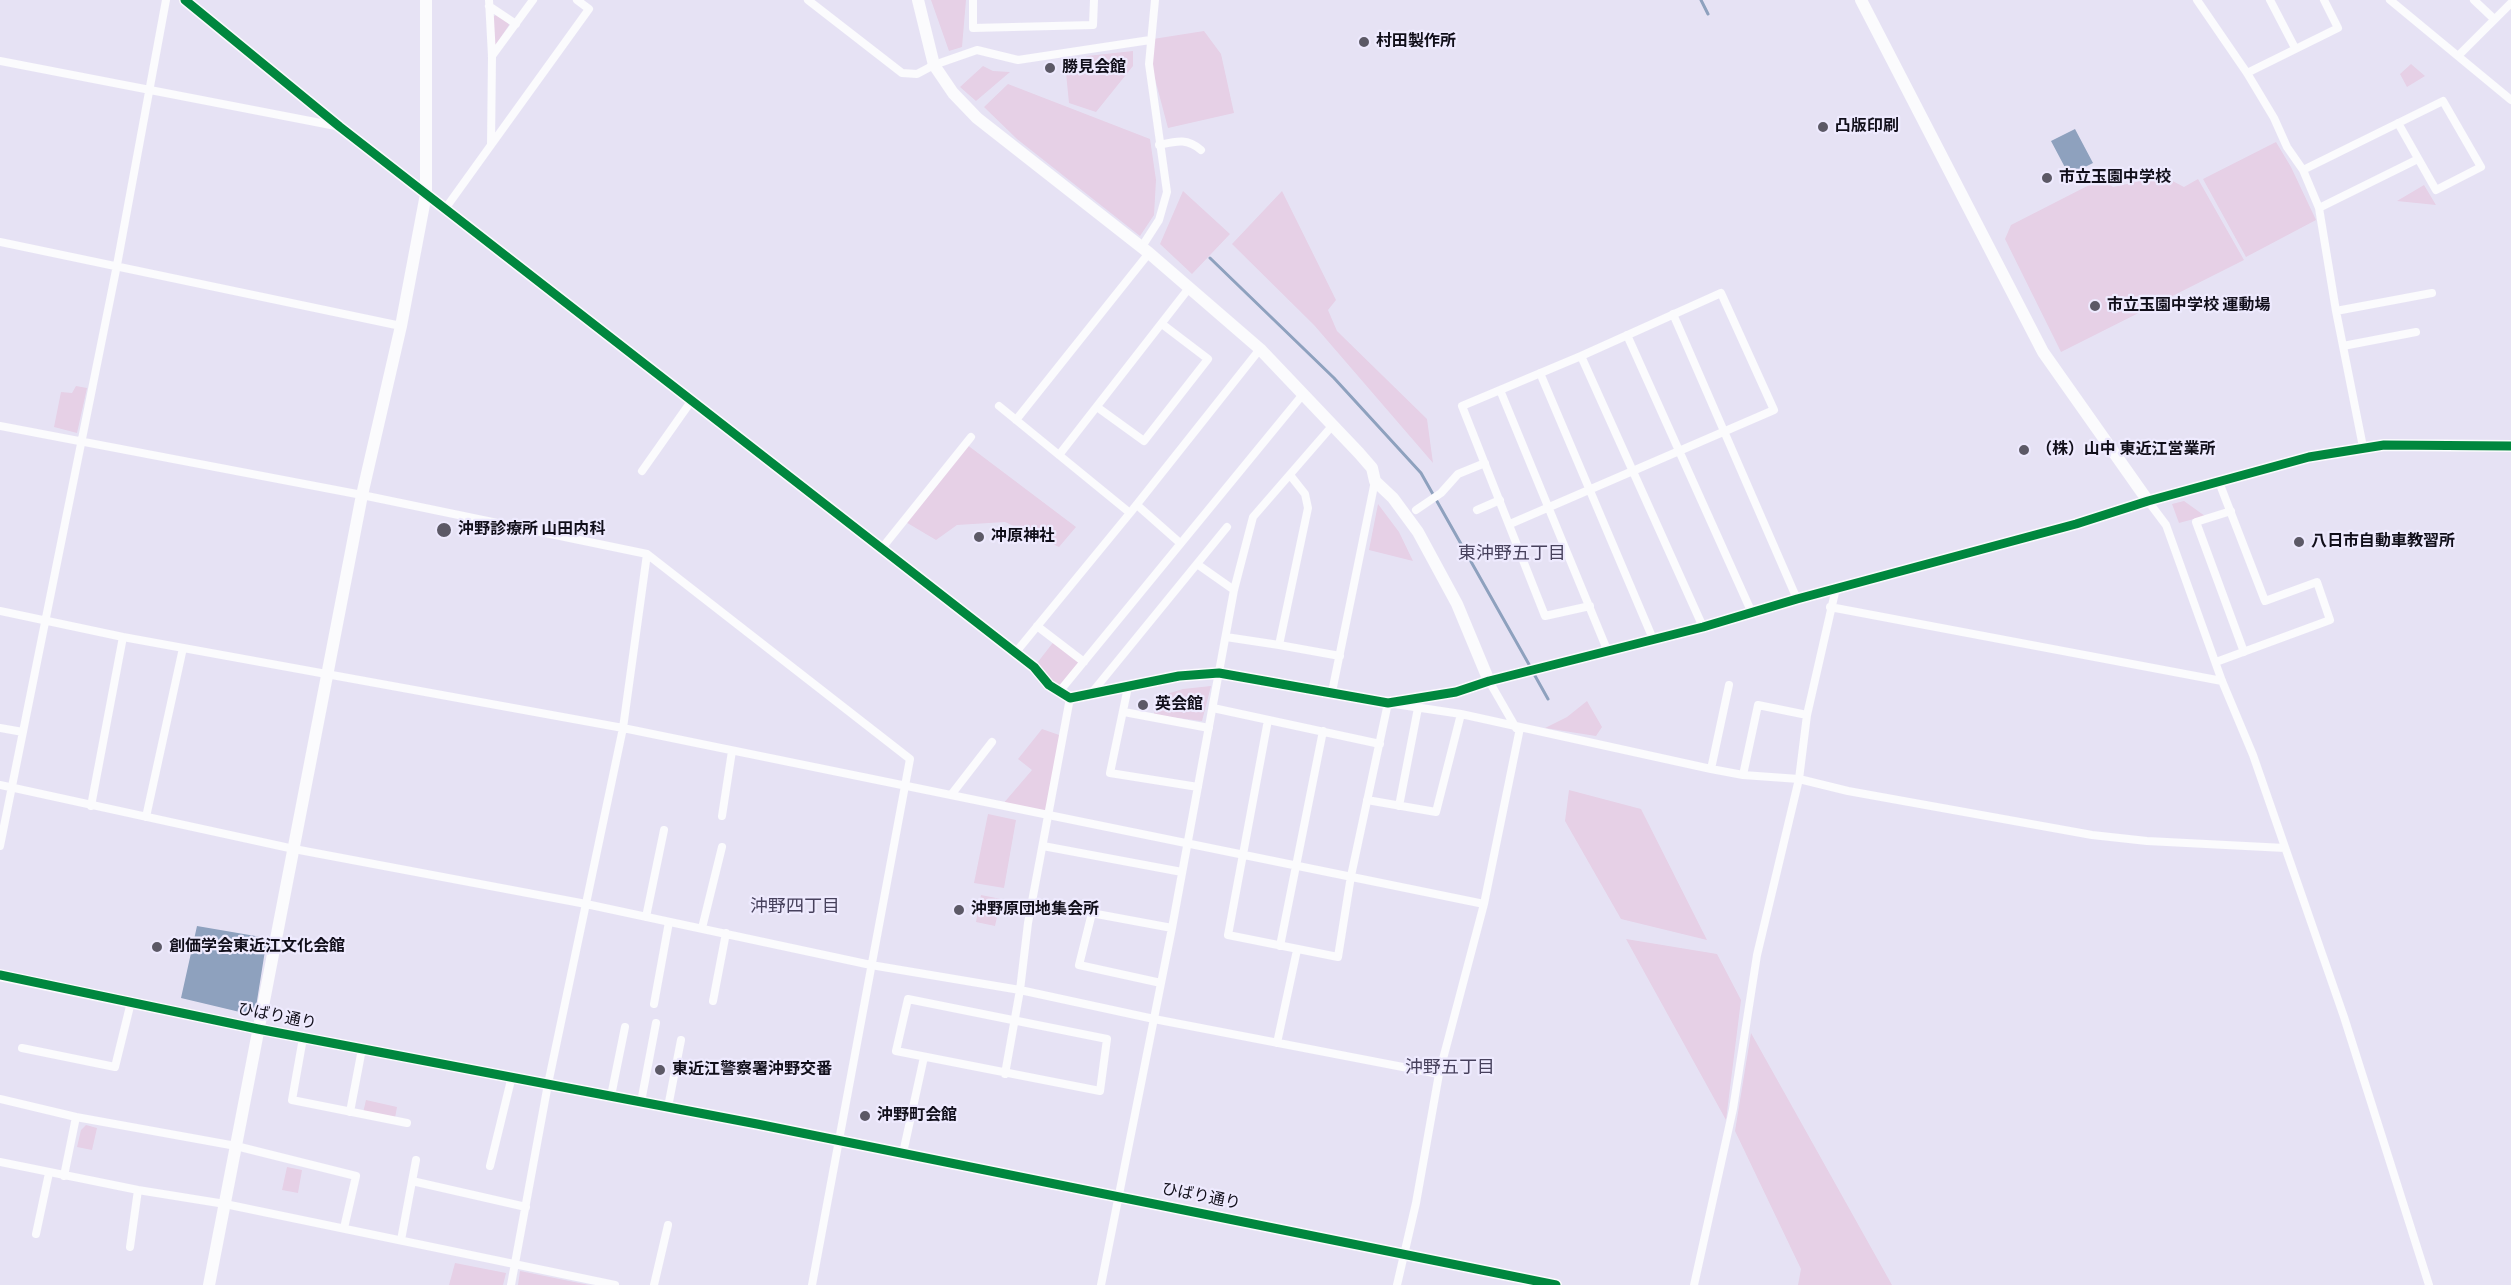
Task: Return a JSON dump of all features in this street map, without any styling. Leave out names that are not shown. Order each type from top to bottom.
[{"type":"street","points":[[0,846],[117,265],[166,0]]},
{"type":"street","points":[[185,0],[340,127],[1035,667],[1049,685],[1064,695],[1090,695],[1179,676],[1219,673],[1461,714],[1743,775],[1799,779],[1859,793],[2092,835],[2285,848]]},
{"type":"street","points":[[209,1285],[362,495],[401,326],[426,194],[426,0]]},
{"type":"street","points":[[492,56],[534,0]]},
{"type":"street","points":[[445,209],[589,9],[577,0]]},
{"type":"street","points":[[808,0],[902,73],[917,74],[934,65],[977,50],[1018,60],[1150,40]]},
{"type":"street","points":[[918,0],[934,65],[953,93],[977,118],[1145,250],[1260,349],[1304,393],[1372,468],[1375,481],[1332,692]]},
{"type":"street","points":[[973,0],[973,28],[1093,25],[1094,0]]},
{"type":"street","points":[[1016,420],[1145,250],[1159,220],[1167,192],[1149,64],[1155,0]]},
{"type":"street","points":[[1861,0],[2043,352],[2166,525],[2222,681],[2253,755],[2344,1017],[2429,1285]]},
{"type":"street","points":[[2198,0],[2274,118],[2287,147],[2303,170],[2319,208],[2336,311],[2363,447]]},
{"type":"street","points":[[2270,0],[2295,48]]},
{"type":"street","points":[[2247,73],[2338,28],[2324,0]]},
{"type":"street","points":[[2390,0],[2510,98]]},
{"type":"street","points":[[2474,0],[2493,18]]},
{"type":"street","points":[[489,3],[516,24]]},
{"type":"street","points":[[489,3],[492,56],[491,145]]},
{"type":"street","points":[[2458,56],[2493,18],[2511,3]]},
{"type":"street","points":[[0,61],[340,127]]},
{"type":"street","points":[[2303,170],[2398,123],[2443,101],[2481,166],[2436,190],[2398,123]]},
{"type":"street","points":[[1160,145],[1178,140],[1191,141],[1201,150]]},
{"type":"street","points":[[2319,208],[2418,159]]},
{"type":"street","points":[[0,242],[401,326]]},
{"type":"street","points":[[1059,454],[1189,288]]},
{"type":"street","points":[[1510,524],[1774,410],[1721,292],[1581,356],[1462,406],[1545,616],[1590,606]]},
{"type":"street","points":[[2336,311],[2432,293]]},
{"type":"street","points":[[1673,315],[1797,599]]},
{"type":"street","points":[[1097,407],[1144,441],[1208,359],[1162,324]]},
{"type":"street","points":[[2343,346],[2416,332]]},
{"type":"street","points":[[1627,335],[1752,613]]},
{"type":"street","points":[[1016,652],[1137,505],[1260,349]]},
{"type":"street","points":[[1581,356],[1703,627]]},
{"type":"street","points":[[1540,374],[1653,639]]},
{"type":"street","points":[[1500,390],[1608,652]]},
{"type":"street","points":[[1005,1074],[1048,814],[1064,695],[1084,662],[1304,393]]},
{"type":"street","points":[[642,471],[692,400]]},
{"type":"street","points":[[999,406],[1130,513]]},
{"type":"street","points":[[0,426],[362,495],[647,554],[910,759],[812,1285]]},
{"type":"street","points":[[1101,1285],[1172,928],[1234,590],[1253,517],[1332,426]]},
{"type":"street","points":[[882,548],[970,438]]},
{"type":"street","points":[[1389,703],[1456,692],[1489,681],[1703,627],[2309,457],[2384,445],[2511,446]]},
{"type":"street","points":[[1416,510],[1441,493],[1458,474],[1485,463]]},
{"type":"street","points":[[1279,645],[1308,508],[1305,494],[1290,475]]},
{"type":"street","points":[[1375,481],[1393,498],[1418,532],[1457,604],[1489,681],[1518,728],[1485,904],[1439,1074],[1416,1203],[1402,1255],[1397,1285]]},
{"type":"street","points":[[2216,662],[2330,620],[2317,582],[2265,601],[2219,482]]},
{"type":"street","points":[[1477,510],[1500,500]]},
{"type":"street","points":[[1137,505],[1180,543]]},
{"type":"street","points":[[2231,510],[2196,522],[2244,652]]},
{"type":"street","points":[[1090,695],[1227,527]]},
{"type":"street","points":[[511,1285],[548,1084],[623,728],[647,554]]},
{"type":"street","points":[[1197,564],[1234,590]]},
{"type":"street","points":[[1694,1285],[1733,1109],[1757,955],[1799,779],[1808,715],[1836,588]]},
{"type":"street","points":[[1830,607],[2222,681]]},
{"type":"street","points":[[0,611],[123,637],[623,728],[1485,904]]},
{"type":"street","points":[[1037,626],[1084,662]]},
{"type":"street","points":[[91,806],[123,637]]},
{"type":"street","points":[[1226,638],[1340,656]]},
{"type":"street","points":[[146,817],[183,648]]},
{"type":"street","points":[[1711,769],[1729,685]]},
{"type":"street","points":[[1128,687],[1110,773],[1198,787]]},
{"type":"street","points":[[1268,720],[1228,935],[1338,957],[1351,876],[1389,703]]},
{"type":"street","points":[[1743,775],[1758,705],[1808,715]]},
{"type":"street","points":[[1213,708],[1380,744]]},
{"type":"street","points":[[1399,806],[1418,708]]},
{"type":"street","points":[[1124,712],[1209,728]]},
{"type":"street","points":[[1367,800],[1436,812],[1461,714]]},
{"type":"street","points":[[0,728],[23,732]]},
{"type":"street","points":[[1280,946],[1323,731]]},
{"type":"street","points":[[951,795],[992,742]]},
{"type":"street","points":[[722,816],[732,751]]},
{"type":"street","points":[[0,785],[294,849],[586,904],[871,965],[1020,990],[1154,1019],[1439,1074]]},
{"type":"street","points":[[646,917],[664,830]]},
{"type":"street","points":[[1043,846],[1182,872]]},
{"type":"street","points":[[702,928],[722,847]]},
{"type":"street","points":[[1032,902],[1172,928]]},
{"type":"street","points":[[1092,913],[1079,965],[1161,983]]},
{"type":"street","points":[[654,1004],[669,921]]},
{"type":"street","points":[[713,1001],[726,933]]},
{"type":"street","points":[[1277,1042],[1297,950]]},
{"type":"street","name":"ひばり通り","points":[[0,975],[303,1038],[512,1076],[903,1153],[1556,1285]]},
{"type":"street","points":[[908,999],[1107,1039],[1100,1091],[924,1057],[896,1051],[908,999]]},
{"type":"street","points":[[22,1048],[115,1067],[131,1002]]},
{"type":"street","points":[[641,1102],[656,1023]]},
{"type":"street","points":[[611,1096],[625,1027]]},
{"type":"street","points":[[303,1038],[292,1100],[407,1123]]},
{"type":"street","points":[[668,1107],[681,1040]]},
{"type":"street","points":[[350,1112],[362,1049]]},
{"type":"street","points":[[903,1153],[924,1057]]},
{"type":"street","points":[[490,1166],[512,1076]]},
{"type":"street","points":[[0,1099],[76,1118],[236,1146],[356,1176],[344,1228]]},
{"type":"street","points":[[64,1176],[76,1118]]},
{"type":"street","points":[[401,1240],[416,1160]]},
{"type":"street","points":[[0,1162],[138,1190],[225,1204],[615,1285]]},
{"type":"street","points":[[36,1234],[49,1173]]},
{"type":"street","points":[[412,1181],[526,1207]]},
{"type":"street","points":[[130,1247],[138,1190]]},
{"type":"street","points":[[654,1285],[669,1225]]},
{"type":"shaded area","points":[[931,0],[966,0],[962,47],[949,51]]},
{"type":"shaded area","points":[[496,15],[507,21],[509,25],[495,46],[493,17]]},
{"type":"shaded area","points":[[1204,31],[1221,54],[1234,113],[1168,128],[1151,64],[1153,39]]},
{"type":"shaded area","points":[[1133,51],[1133,66],[1096,112],[1069,103],[1065,63],[1087,56]]},
{"type":"shaded area","points":[[2411,64],[2425,76],[2407,87],[2400,74]]},
{"type":"shaded area","points":[[983,66],[993,71],[1010,72],[976,101],[960,87]]},
{"type":"shaded area","points":[[1008,84],[1150,139],[1156,180],[1154,215],[1140,236],[1017,139],[984,107]]},
{"type":"shaded area","points":[[2276,142],[2291,167],[2316,220],[2246,257],[2203,179]]},
{"type":"shaded area","name":"市立玉園中学校 運動場","points":[[2163,176],[2184,187],[2198,179],[2244,260],[2061,352],[2005,239],[2011,225],[2103,178],[2113,187]]},
{"type":"shaded area","points":[[2424,185],[2436,205],[2397,201]]},
{"type":"shaded area","points":[[1183,191],[1230,234],[1192,274],[1160,244]]},
{"type":"shaded area","points":[[1282,191],[1336,300],[1328,310],[1337,331],[1427,419],[1433,463],[1314,325],[1232,244]]},
{"type":"shaded area","points":[[76,386],[87,388],[77,433],[54,427],[61,392],[72,393]]},
{"type":"shaded area","points":[[966,444],[1076,527],[1059,547],[1005,522],[957,525],[936,540],[904,521]]},
{"type":"shaded area","points":[[2184,501],[2205,516],[2179,523],[2172,504]]},
{"type":"shaded area","points":[[1378,504],[1399,532],[1413,561],[1369,550]]},
{"type":"shaded area","points":[[1055,640],[1084,662],[1059,692],[1034,667]]},
{"type":"shaded area","points":[[1211,686],[1202,721],[1154,715],[1157,697],[1183,689]]},
{"type":"shaded area","points":[[1587,701],[1602,727],[1596,736],[1545,728],[1567,717]]},
{"type":"shaded area","points":[[1042,729],[1062,736],[1048,815],[1002,805],[1032,770],[1018,759]]},
{"type":"shaded area","points":[[1569,790],[1641,809],[1707,940],[1621,919],[1565,821]]},
{"type":"shaded area","points":[[988,814],[1016,820],[1004,888],[974,883]]},
{"type":"shaded area","points":[[981,895],[1001,899],[995,926],[976,922]]},
{"type":"shaded area","points":[[1626,939],[1717,954],[1741,1000],[1726,1120]]},
{"type":"shaded area","points":[[1751,1033],[1892,1285],[1798,1285],[1801,1269],[1735,1131]]},
{"type":"shaded area","points":[[366,1100],[397,1107],[395,1118],[363,1113]]},
{"type":"shaded area","points":[[86,1125],[97,1128],[92,1150],[77,1147],[81,1130]]},
{"type":"shaded area","points":[[287,1167],[302,1170],[298,1193],[282,1190]]},
{"type":"shaded area","points":[[455,1263],[506,1273],[503,1285],[449,1285]]},
{"type":"shaded area","points":[[520,1271],[589,1285],[518,1285]]},
{"type":"water","points":[[2075,129],[2093,163],[2069,175],[2051,141]]},
{"type":"water","points":[[197,926],[267,938],[256,1007],[244,1013],[181,998]]},
{"type":"waterway","points":[[1701,0],[1708,14]]},
{"type":"waterway","points":[[1210,258],[1334,378],[1421,473],[1531,668]]},
{"type":"waterway","points":[[1534,674],[1548,699]]},
{"type":"cycle path","points":[[185,0],[340,127],[1034,667],[1049,685],[1070,698],[1179,676],[1219,673],[1388,703],[1456,692],[1489,681],[1703,627],[2309,457],[2384,445],[2511,446]]},
{"type":"cycle path","points":[[0,975],[258,1029],[757,1124],[1556,1285]]},
{"type":"place","name":"村田製作所","points":[[1364,42]]},
{"type":"place","name":"勝見会館","points":[[1050,68]]},
{"type":"place","name":"凸版印刷","points":[[1823,127]]},
{"type":"place","name":"市立玉園中学校","points":[[2047,178]]},
{"type":"place","name":"市立玉園中学校 運動場","points":[[2095,306]]},
{"type":"place","name":"（株）山中 東近江営業所","points":[[2024,450]]},
{"type":"place","name":"沖野診療所 山田内科","points":[[444,530]]},
{"type":"place","name":"冲原神社","points":[[979,537]]},
{"type":"place","name":"八日市自動車教習所","points":[[2299,542]]},
{"type":"place","name":"英会館","points":[[1143,705]]},
{"type":"place","name":"沖野原団地集会所","points":[[959,910]]},
{"type":"place","name":"創価学会東近江文化会館","points":[[157,947]]},
{"type":"place","name":"東近江警察署沖野交番","points":[[660,1070]]},
{"type":"place","name":"沖野町会館","points":[[865,1116]]},
{"type":"district","name":"東沖野五丁目","points":[[1512,555]]},
{"type":"district","name":"沖野四丁目","points":[[795,908]]},
{"type":"district","name":"沖野五丁目","points":[[1450,1069]]}]
